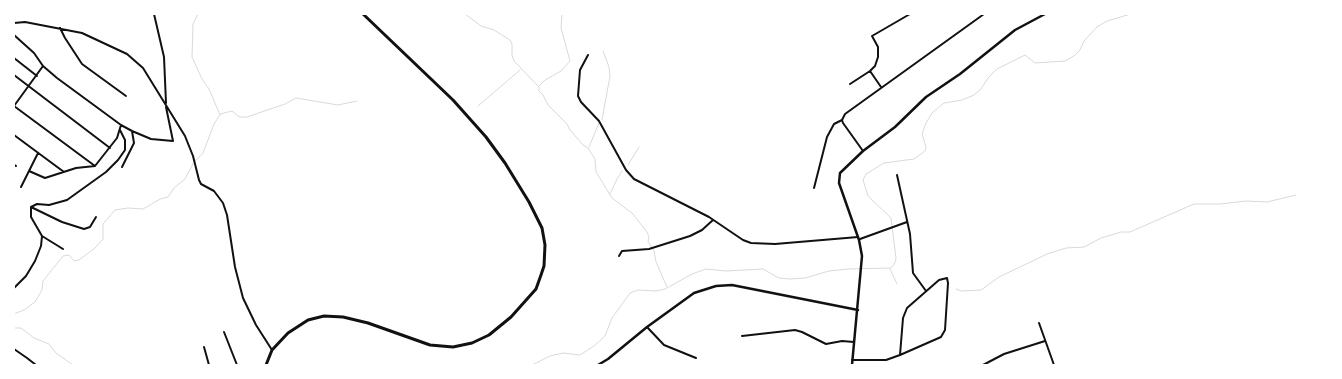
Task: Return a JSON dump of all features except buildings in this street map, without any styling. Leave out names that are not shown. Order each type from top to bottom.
[{"type":"highway","points":[[266,365],[272,350],[280,340],[308,320],[324,316],[343,317],[368,323],[430,345],[453,347],[472,343],[489,335],[512,317],[536,289],[544,266],[542,228],[534,210],[505,163],[486,137],[453,100],[363,14]]},
{"type":"street","points":[[14,36],[34,53],[43,66],[57,78],[121,125],[151,139],[173,141],[166,106],[164,57],[154,14]]},
{"type":"street","points":[[850,84],[875,66],[878,57],[878,47],[872,36],[910,14]]},
{"type":"street","points":[[814,188],[827,136],[834,124],[842,120],[845,114],[881,87],[984,14]]},
{"type":"street","points":[[852,365],[862,264],[858,238],[839,183],[840,173],[863,151],[895,127],[926,97],[960,74],[1021,26],[1045,14]]},
{"type":"street","points":[[14,23],[25,22],[82,33],[127,54],[136,60],[149,75],[166,106],[186,136],[201,184],[214,191],[223,202],[227,215],[235,267],[243,298],[256,325],[272,350]]},
{"type":"street","points":[[60,28],[82,64],[126,96]]},
{"type":"street","points":[[588,55],[580,70],[579,98],[599,122],[630,175],[643,184],[712,220],[743,240],[757,244],[858,238],[907,222]]},
{"type":"street","points":[[14,58],[37,76]]},
{"type":"street","points":[[43,66],[14,106],[95,166]]},
{"type":"street","points":[[870,71],[881,87]]},
{"type":"street","points":[[14,75],[110,148]]},
{"type":"street","points":[[842,120],[846,129],[863,151]]},
{"type":"street","points":[[30,171],[44,178],[76,168],[95,166],[110,148],[121,125]]},
{"type":"street","points":[[31,207],[37,204],[49,205],[66,200],[106,172],[125,150],[125,140],[120,130]]},
{"type":"street","points":[[122,167],[134,143],[132,131]]},
{"type":"street","points":[[14,135],[64,172]]},
{"type":"street","points":[[20,187],[38,153]]},
{"type":"street","points":[[897,175],[910,234],[914,273],[926,291]]},
{"type":"street","points":[[31,207],[62,222],[84,229],[90,227],[96,217]]},
{"type":"street","points":[[31,207],[31,217],[42,236],[63,249]]},
{"type":"street","points":[[619,256],[622,251],[651,249],[695,234],[712,220]]},
{"type":"street","points":[[14,288],[26,276],[35,261],[41,246],[42,236]]},
{"type":"street","points":[[852,360],[879,360],[900,355],[943,335],[947,278],[943,278],[926,291],[905,312],[900,355]]},
{"type":"street","points":[[598,365],[694,294],[725,284],[858,310]]},
{"type":"street","points":[[1039,323],[1054,365]]},
{"type":"street","points":[[647,327],[664,345],[696,358]]},
{"type":"street","points":[[742,336],[795,330],[826,344],[842,341],[854,342]]},
{"type":"street","points":[[224,332],[237,365]]},
{"type":"street","points":[[984,365],[1004,354],[1045,341]]},
{"type":"street","points":[[204,347],[209,365]]},
{"type":"street","points":[[14,349],[36,365]]},
{"type":"waterway","points":[[14,314],[35,302],[42,290],[43,281],[63,256],[69,255],[74,261],[79,260],[95,248],[103,239],[103,224],[115,210],[128,208],[143,209],[160,199],[168,197],[174,188],[185,179],[194,162],[203,153],[214,124],[220,115],[192,57],[193,24],[198,14]]},
{"type":"waterway","points":[[465,14],[481,26],[494,30],[510,40],[514,61],[539,87],[539,91],[548,105],[567,124],[583,145],[588,148],[595,159],[596,172],[612,198],[632,213],[647,232],[648,242],[654,251],[656,262],[667,287]]},
{"type":"waterway","points":[[539,86],[545,80],[561,71],[570,61],[561,28],[562,14]]},
{"type":"waterway","points":[[532,365],[550,356],[563,353],[580,355],[594,346],[605,336],[612,318],[630,293],[638,290],[656,291],[665,289],[692,274],[706,269],[726,271],[763,269],[779,278],[790,279],[805,278],[829,271],[891,268],[896,258],[891,218],[868,196],[863,180],[866,174],[884,163],[914,159],[925,151],[926,147],[922,134],[932,113],[944,103],[962,100],[974,95],[997,69],[1025,55],[1035,63],[1065,61],[1080,50],[1084,41],[1097,27],[1107,21],[1131,14]]},
{"type":"waterway","points":[[602,120],[610,76],[603,51]]},
{"type":"waterway","points":[[478,106],[520,70]]},
{"type":"waterway","points":[[220,114],[232,111],[239,117],[247,117],[285,104],[296,98],[338,105],[357,101]]},
{"type":"waterway","points":[[589,147],[599,123]]},
{"type":"waterway","points":[[628,165],[639,147]]},
{"type":"waterway","points":[[610,194],[622,171]]},
{"type":"waterway","points":[[956,289],[961,291],[981,290],[999,277],[1047,254],[1066,248],[1084,247],[1101,238],[1121,232],[1130,232],[1194,204],[1246,201],[1267,202],[1296,195]]},
{"type":"waterway","points":[[890,269],[897,284]]},
{"type":"waterway","points":[[14,328],[21,328],[34,338],[49,344],[56,353],[73,365]]}]
